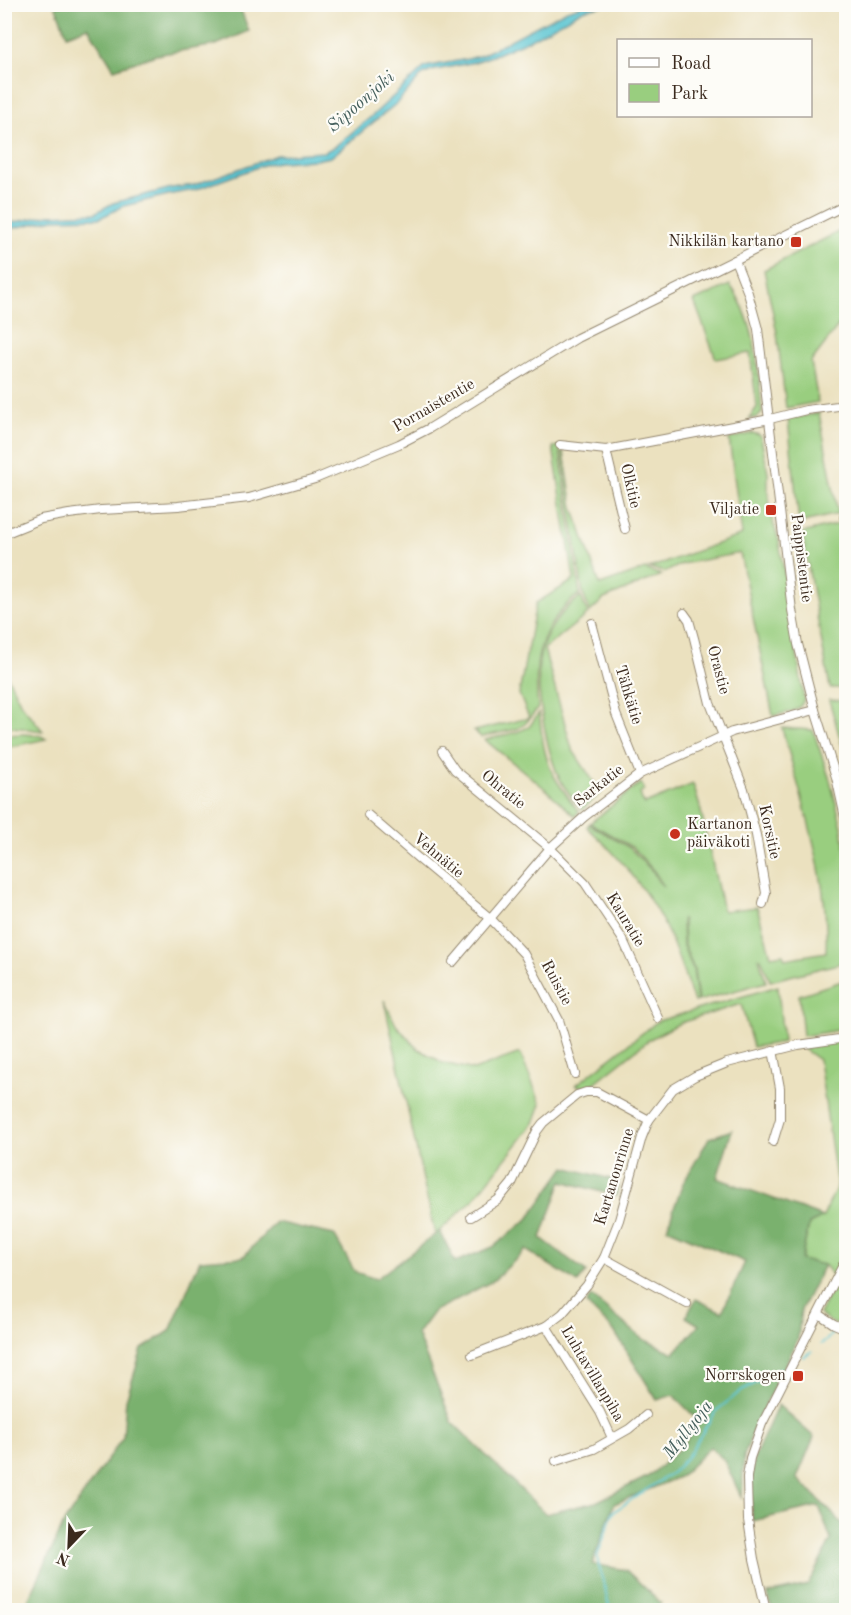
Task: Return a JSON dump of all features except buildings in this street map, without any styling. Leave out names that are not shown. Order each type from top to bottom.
[{"type":"street","name":"Pornaistentie","points":[[4,534],[41,519],[69,514],[249,498],[315,479],[430,428],[577,338],[846,205]]},
{"type":"street","name":"Paippistentie","points":[[735,260],[748,293],[758,329],[798,644],[836,777],[846,822]]},
{"type":"street","points":[[560,446],[606,450],[806,410],[846,405]]},
{"type":"street","name":"Olkitie","points":[[606,450],[625,529]]},
{"type":"street","name":"Orastie","points":[[684,613],[689,620],[710,703],[723,735]]},
{"type":"street","name":"Tähkätie","points":[[592,623],[616,714],[640,774]]},
{"type":"street","name":"Sarkatie","points":[[453,962],[550,848],[584,817],[640,774],[723,735],[815,710]]},
{"type":"street","name":"Korsitie","points":[[723,735],[744,789],[756,835],[766,893],[763,904]]},
{"type":"street","name":"Ohratie","points":[[442,752],[455,770],[550,848]]},
{"type":"street","name":"Vehnätie","points":[[368,816],[490,918]]},
{"type":"street","name":"Kauratie","points":[[550,848],[585,883],[623,940],[658,1018]]},
{"type":"street","name":"Ruistie","points":[[490,918],[524,954],[559,1020],[575,1074]]},
{"type":"street","name":"Kartanonrinne","points":[[472,1355],[546,1326],[562,1314],[587,1285],[604,1258],[619,1220],[642,1137],[649,1120],[673,1089],[695,1076],[727,1063],[773,1050],[846,1038]]},
{"type":"street","points":[[773,1050],[780,1088],[780,1119],[773,1142]]},
{"type":"street","points":[[471,1217],[498,1200],[512,1183],[543,1123],[577,1095],[597,1092],[649,1120]]},
{"type":"street","points":[[604,1258],[687,1304]]},
{"type":"street","points":[[766,1611],[748,1520],[747,1477],[750,1458],[762,1424],[846,1259]]},
{"type":"street","points":[[819,1314],[846,1329]]},
{"type":"street","name":"Luhtavillanpiha","points":[[546,1326],[600,1412],[612,1438]]},
{"type":"street","name":"Luhtavillanpiha","points":[[556,1461],[594,1449],[629,1429],[646,1415]]},
{"type":"green space","points":[[55,5],[239,5],[249,31],[216,45],[156,55],[114,69],[88,27],[67,35]]},
{"type":"green space","points":[[846,228],[846,316],[811,362],[818,402],[786,408],[777,333],[764,270]]},
{"type":"green space","points":[[730,285],[746,314],[755,346],[762,413],[758,417],[749,419],[757,407],[750,353],[716,359],[694,301]]},
{"type":"green space","points":[[819,413],[838,514],[799,523],[788,419]]},
{"type":"green space","points":[[753,433],[761,438],[768,472],[771,516],[779,541],[804,699],[796,709],[773,716],[740,553],[682,564],[666,572],[649,568],[742,535],[729,439]]},
{"type":"green space","points":[[559,446],[580,594],[559,614],[543,639],[536,683],[538,708],[526,723],[517,729],[481,737],[474,731],[529,718],[519,694],[536,603],[574,580],[553,447]]},
{"type":"green space","points":[[562,452],[564,452],[573,507],[600,585],[645,569],[661,575],[604,599],[590,612],[583,594]]},
{"type":"green space","points":[[846,522],[846,688],[830,688],[802,533]]},
{"type":"green space","points":[[581,597],[588,614],[544,649],[572,749],[601,793],[582,810],[563,784],[553,763],[542,712],[539,676],[539,660],[548,633],[557,619]]},
{"type":"green space","points":[[4,669],[21,704],[43,731],[5,726]]},
{"type":"green space","points":[[829,700],[846,701],[846,759]]},
{"type":"green space","points":[[539,713],[549,765],[557,781],[579,812],[575,816],[485,740],[529,727]]},
{"type":"green space","points":[[782,728],[813,730],[830,780],[842,827],[846,857],[846,962],[770,981],[761,958],[759,958],[766,982],[698,1001],[694,969],[684,946],[682,919],[683,946],[693,969],[697,1001],[694,1002],[670,937],[654,906],[612,851],[587,827],[589,824],[630,848],[664,887],[654,871],[632,847],[590,823],[641,783],[644,790],[640,793],[645,804],[693,784],[723,911],[757,907],[771,956],[783,954],[785,959],[826,952],[826,924],[819,867]]},
{"type":"green space","points":[[25,734],[46,739],[5,748],[5,735]]},
{"type":"green space","points":[[842,981],[845,1029],[803,1036],[799,995]]},
{"type":"green space","points":[[778,986],[783,1042],[753,1047],[741,1004],[680,1023],[650,1039],[587,1089],[576,1085],[658,1021]]},
{"type":"green space","points":[[384,1000],[396,1025],[417,1048],[443,1063],[474,1070],[520,1053],[541,1104],[534,1123],[473,1200],[435,1235]]},
{"type":"green space","points":[[846,1039],[846,1323],[834,1324],[819,1314],[836,1281],[824,1265],[801,1261],[809,1224],[823,1217],[837,1186],[819,1060],[798,1045]]},
{"type":"green space","points":[[732,1130],[717,1178],[823,1217],[809,1224],[801,1260],[824,1265],[801,1310],[798,1339],[756,1423],[744,1456],[742,1499],[724,1460],[710,1447],[681,1476],[614,1504],[592,1564],[626,1570],[661,1603],[655,1610],[26,1610],[25,1607],[65,1521],[123,1437],[126,1400],[142,1349],[170,1331],[200,1260],[243,1257],[276,1222],[334,1235],[355,1272],[376,1279],[440,1231],[455,1262],[493,1247],[528,1219],[565,1167],[619,1181],[616,1196],[562,1181],[541,1238],[586,1272],[578,1283],[526,1250],[493,1281],[434,1311],[417,1334],[452,1422],[546,1514],[596,1502],[647,1477],[684,1444],[699,1421],[673,1395],[657,1400],[614,1331],[586,1304],[591,1296],[643,1339],[674,1353],[699,1325],[686,1317],[696,1299],[722,1312],[745,1262],[667,1228],[682,1185],[709,1138]]},
{"type":"green space","points":[[778,1405],[814,1437],[797,1478],[846,1527],[846,1610],[772,1610],[768,1594],[808,1585],[831,1540],[819,1506],[752,1521],[751,1479],[754,1458]]},
{"type":"water","points":[[584,5],[605,5],[583,10],[529,40],[492,56],[431,71],[421,76],[397,103],[331,157],[266,164],[195,190],[124,206],[100,218],[54,219],[5,230],[5,224],[50,215],[95,213],[113,203],[172,188],[194,185],[277,155],[324,152],[334,147],[372,116],[425,67],[482,55],[567,10]]},
{"type":"waterway","name":"Myllyoja","points":[[841,1322],[846,1315]]},
{"type":"waterway","name":"Myllyoja","points":[[821,1344],[836,1328]]},
{"type":"waterway","name":"Myllyoja","points":[[803,1357],[812,1351]]},
{"type":"waterway","name":"Myllyoja","points":[[610,1610],[597,1557],[613,1512],[673,1472],[687,1457],[716,1411],[742,1390],[770,1376],[780,1368]]},
{"type":"place","name":"Nikkilän kartano","points":[[796,242]]},
{"type":"place","name":"Viljatie","points":[[771,510]]},
{"type":"place","name":"Kartanon päiväkoti","points":[[675,834]]},
{"type":"place","name":"Norrskogen","points":[[798,1376]]},
{"type":"water label","name":"Sipoonjoki","points":[[361,102]]}]
